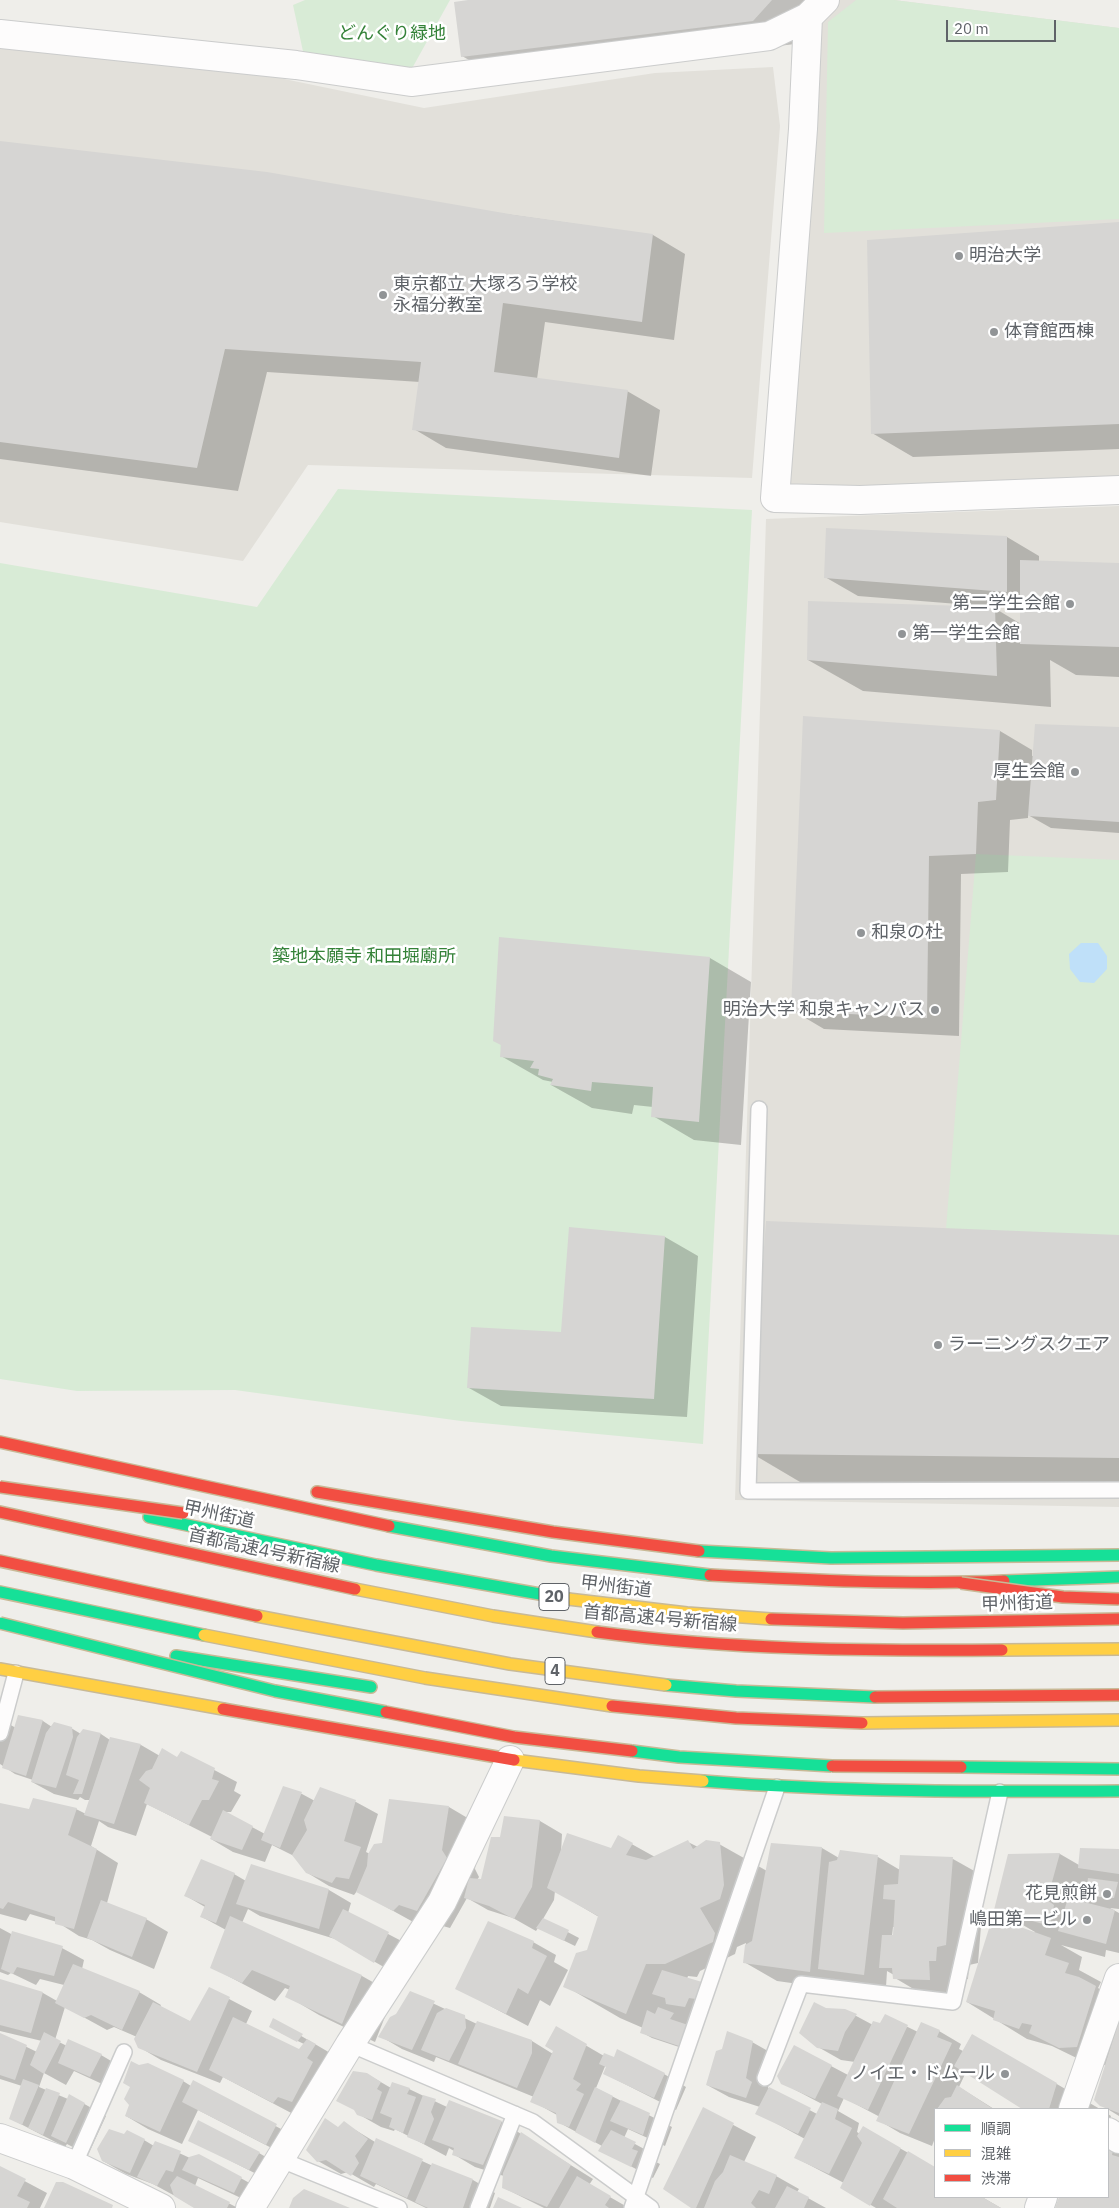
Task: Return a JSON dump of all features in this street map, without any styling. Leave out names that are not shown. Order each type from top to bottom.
[{"type":"highway","points":[[0,1438],[165,1466]]},
{"type":"highway","points":[[0,1442],[428,1534],[551,1556],[695,1574],[828,1581],[961,1583],[1119,1577]]},
{"type":"highway","name":"甲州街道","points":[[0,1480],[181,1525],[422,1574],[553,1597],[688,1613],[826,1621],[956,1624],[1119,1619]]},
{"type":"highway","points":[[0,1487],[183,1513],[249,1526]]},
{"type":"highway","points":[[301,1489],[553,1532],[699,1551],[831,1558],[1119,1555]]},
{"type":"highway","name":"首都高速4号新宿線","points":[[0,1512],[420,1602],[558,1627],[691,1642],[825,1649],[958,1651],[1119,1649]]},
{"type":"highway","name":"4","points":[[0,1561],[413,1647],[549,1670],[673,1686],[821,1695],[960,1697],[1119,1695]]},
{"type":"highway","points":[[961,1583],[1064,1597],[1119,1599]]},
{"type":"highway","points":[[0,1592],[411,1676],[545,1698],[674,1713],[826,1722],[1119,1720]]},
{"type":"highway","points":[[1030,1604],[1119,1599]]},
{"type":"highway","points":[[0,1623],[275,1691],[514,1738],[679,1757],[821,1766],[1119,1769]]},
{"type":"highway","points":[[0,1630],[384,1689]]},
{"type":"highway","points":[[0,1669],[510,1760],[639,1776],[776,1787],[1000,1792],[1119,1791]]},
{"type":"street","points":[[0,34],[296,65],[411,82],[769,36],[817,8]]},
{"type":"street","points":[[817,8],[803,129],[775,498],[860,500],[1119,490]]},
{"type":"street","points":[[250,2208],[350,2044],[442,1902],[510,1760]]},
{"type":"street","points":[[1073,2108],[1119,1978]]},
{"type":"street","points":[[0,2138],[74,2165],[161,2208]]},
{"type":"lane","points":[[758,1109],[748,1491],[1119,1490]]},
{"type":"lane","points":[[0,1733],[16,1673]]},
{"type":"lane","points":[[634,2203],[776,1787]]},
{"type":"lane","points":[[765,2078],[802,1984],[953,2002],[1000,1792]]},
{"type":"lane","points":[[350,2044],[533,2122],[634,2203],[651,2208]]},
{"type":"lane","points":[[74,2165],[124,2052]]},
{"type":"lane","points":[[478,2208],[515,2114]]},
{"type":"lane","points":[[279,2159],[399,2208]]},
{"type":"shaded area","name":"明治大学","points":[[825,0],[894,0],[1119,28],[1119,484],[789,498],[808,17]]},
{"type":"shaded area","name":"東京都立 大塚ろう学校 永福分教室","points":[[0,47],[265,75],[424,108],[655,73],[773,67],[780,126],[752,478],[308,465],[243,561],[0,522]]},
{"type":"shaded area","name":"明治大学 和泉キャンパス","points":[[1119,506],[1119,1507],[735,1500],[766,519]]},
{"type":"green space","name":"どんぐり緑地","points":[[305,0],[450,0],[410,72],[304,56],[293,5]]},
{"type":"green space","points":[[856,0],[894,0],[1119,28],[1119,219],[824,233],[828,22]]},
{"type":"green space","name":"築地本願寺 和田堀廟所","points":[[338,489],[752,510],[703,1444],[461,1421],[235,1390],[77,1391],[0,1379],[0,563],[257,607]]},
{"type":"green space","points":[[976,854],[1119,860],[1119,1236],[946,1229]]},
{"type":"water","points":[[1081,943],[1098,943],[1107,956],[1107,969],[1094,983],[1080,982],[1070,969],[1069,954]]},
{"type":"building","points":[[468,0],[772,0],[753,21],[461,57],[454,2]]},
{"type":"building","points":[[0,141],[267,172],[515,215],[653,234],[642,322],[503,303],[494,372],[628,390],[619,458],[412,430],[421,362],[225,349],[197,468],[0,442]]},
{"type":"building","name":"体育館西棟","points":[[1119,222],[1119,424],[871,434],[867,240]]},
{"type":"building","points":[[826,528],[1007,536],[1007,592],[824,578]]},
{"type":"building","name":"第二学生会館","points":[[1020,560],[1119,563],[1119,647],[1020,644]]},
{"type":"building","name":"第一学生会館","points":[[808,601],[995,607],[997,676],[807,660]]},
{"type":"building","name":"和泉の杜","points":[[803,716],[1000,730],[996,800],[978,802],[976,854],[929,856],[927,1018],[791,1011]]},
{"type":"building","name":"厚生会館","points":[[1035,724],[1119,727],[1119,822],[1028,816]]},
{"type":"building","points":[[499,937],[710,957],[699,1122],[651,1117],[653,1087],[592,1082],[591,1091],[550,1085],[553,1079],[538,1075],[539,1069],[530,1068],[534,1061],[500,1057],[501,1045],[493,1041]]},
{"type":"building","name":"ラーニングスクエア","points":[[766,1221],[1119,1235],[1119,1458],[749,1454]]},
{"type":"building","points":[[569,1227],[665,1236],[654,1399],[467,1388],[471,1327],[561,1332]]},
{"type":"building","points":[[18,1715],[43,1720],[26,1776],[2,1768]]},
{"type":"building","points":[[54,1722],[72,1727],[73,1737],[56,1788],[31,1782],[46,1733]]},
{"type":"building","points":[[83,1729],[101,1733],[82,1794],[73,1794],[79,1780],[66,1775],[77,1737]]},
{"type":"building","points":[[110,1737],[141,1744],[114,1824],[84,1815]]},
{"type":"building","points":[[162,1748],[177,1757],[181,1751],[215,1768],[212,1779],[219,1781],[209,1800],[202,1800],[189,1825],[144,1803],[150,1788],[139,1780],[146,1771],[152,1769]]},
{"type":"building","points":[[283,1786],[302,1792],[280,1848],[261,1840]]},
{"type":"building","points":[[320,1787],[356,1800],[344,1841],[361,1847],[349,1879],[336,1877],[332,1883],[306,1873],[292,1855],[307,1830],[304,1820]]},
{"type":"building","points":[[33,1798],[77,1808],[68,1835],[97,1849],[74,1929],[55,1924],[55,1917],[8,1902],[3,1909],[0,1908],[0,1803],[29,1809]]},
{"type":"building","points":[[389,1799],[449,1806],[442,1850],[447,1858],[417,1911],[399,1905],[393,1911],[356,1892],[367,1866],[368,1854],[374,1844],[382,1843]]},
{"type":"building","points":[[223,1810],[253,1826],[242,1850],[210,1839]]},
{"type":"building","points":[[504,1816],[540,1820],[532,1887],[514,1919],[489,1906],[464,1898],[469,1878],[481,1879],[491,1837],[500,1837]]},
{"type":"building","points":[[567,1833],[611,1848],[618,1835],[633,1843],[626,1855],[646,1860],[688,1840],[693,1849],[706,1840],[720,1842],[724,1885],[720,1899],[700,1908],[715,1933],[713,1942],[665,1964],[646,1964],[626,2014],[563,1987],[576,1953],[587,1950],[598,1916],[547,1888]]},
{"type":"building","points":[[771,1843],[822,1847],[810,1972],[743,1963],[745,1945],[752,1941]]},
{"type":"building","points":[[1080,1848],[1119,1849],[1119,1874],[1078,1868]]},
{"type":"building","points":[[840,1850],[878,1855],[864,1975],[818,1969],[829,1862],[837,1860]]},
{"type":"building","points":[[1060,1853],[1047,1900],[1054,1905],[1050,1926],[994,1910],[1008,1854]]},
{"type":"building","points":[[900,1855],[953,1857],[946,1945],[937,1947],[936,1961],[929,1961],[930,1980],[893,1979],[892,1968],[879,1968],[882,1935],[893,1935],[895,1900],[883,1899],[884,1885],[898,1884]]},
{"type":"building","points":[[201,1859],[235,1873],[216,1923],[200,1917],[205,1905],[184,1896]]},
{"type":"building","points":[[251,1864],[329,1889],[319,1929],[236,1904]]},
{"type":"building","points":[[1088,1878],[1118,1882],[1114,1898],[1086,1896]]},
{"type":"building","name":"嶋田第一ビル","points":[[1068,1898],[1115,1910],[1106,1944],[1058,1931]]},
{"type":"building","points":[[101,1900],[147,1918],[132,1957],[87,1938]]},
{"type":"building","points":[[343,1909],[389,1932],[374,1963],[329,1936]]},
{"type":"building","points":[[230,1916],[362,1975],[342,2024],[285,1997],[290,1986],[252,1970],[242,1983],[210,1968]]},
{"type":"building","points":[[543,1918],[569,1930],[564,1941],[536,1928]]},
{"type":"building","points":[[488,1921],[534,1941],[532,1948],[547,1956],[528,1994],[518,1988],[506,2014],[455,1989]]},
{"type":"building","points":[[991,1922],[1012,1924],[1051,1938],[1045,1955],[1069,1963],[1065,1973],[1079,1977],[1096,1986],[1077,2047],[1059,2048],[1029,2033],[1032,2025],[1022,2023],[1019,2029],[993,2020],[995,2011],[966,2002]]},
{"type":"building","points":[[12,1931],[63,1946],[54,1976],[17,1967],[13,1974],[1,1969]]},
{"type":"building","points":[[73,1964],[140,1991],[122,2030],[91,2015],[84,2018],[55,2003]]},
{"type":"building","points":[[662,1970],[702,1982],[696,1999],[689,1998],[685,2007],[666,2004],[665,1998],[652,1994]]},
{"type":"building","points":[[0,1979],[43,1992],[31,2033],[0,2025]]},
{"type":"building","points":[[209,1987],[230,1997],[197,2072],[138,2048],[134,2039],[153,2002],[190,2021]]},
{"type":"building","points":[[410,1991],[435,2001],[412,2050],[378,2037],[390,2017],[396,2014]]},
{"type":"building","points":[[814,2002],[826,2008],[845,2009],[857,2014],[845,2032],[838,2051],[817,2048],[799,2033]]},
{"type":"building","points":[[658,2007],[674,2013],[670,2019],[688,2025],[679,2046],[640,2033],[647,2010],[655,2014]]},
{"type":"building","points":[[446,2008],[465,2015],[466,2028],[449,2061],[421,2050],[437,2013]]},
{"type":"building","points":[[885,2014],[908,2025],[868,2110],[837,2096],[873,2021],[880,2023]]},
{"type":"building","points":[[233,2017],[299,2049],[307,2039],[316,2044],[307,2058],[313,2062],[292,2102],[278,2097],[273,2103],[209,2070]]},
{"type":"building","points":[[273,2018],[303,2034],[297,2042],[269,2027]]},
{"type":"building","points":[[477,2021],[532,2040],[532,2053],[517,2088],[458,2064]]},
{"type":"building","points":[[1119,2021],[1119,2113],[1100,2106],[1094,2100]]},
{"type":"building","points":[[921,2022],[940,2030],[937,2037],[952,2043],[909,2134],[876,2121]]},
{"type":"building","points":[[556,2026],[587,2044],[573,2079],[581,2084],[576,2090],[584,2094],[569,2127],[557,2123],[556,2113],[530,2102],[553,2051],[545,2046]]},
{"type":"building","points":[[727,2031],[753,2041],[746,2078],[752,2082],[746,2098],[706,2085],[716,2051],[722,2049]]},
{"type":"building","points":[[44,2032],[61,2041],[44,2074],[30,2065]]},
{"type":"building","points":[[0,2033],[27,2045],[15,2080],[0,2075]]},
{"type":"building","name":"ノイエ・ドムール","points":[[972,2034],[1057,2083],[1049,2108],[1020,2108],[954,2066]]},
{"type":"building","points":[[68,2039],[102,2054],[90,2077],[58,2063]]},
{"type":"building","points":[[794,2045],[832,2065],[815,2099],[781,2084],[777,2076]]},
{"type":"building","points":[[617,2049],[665,2073],[654,2098],[603,2074],[606,2067],[599,2064],[604,2053],[614,2057]]},
{"type":"building","points":[[131,2061],[139,2065],[148,2063],[184,2080],[160,2132],[125,2116],[129,2105],[124,2099],[130,2087],[123,2083]]},
{"type":"building","points":[[353,2071],[367,2073],[381,2082],[377,2089],[382,2092],[372,2120],[357,2115],[354,2110],[336,2101]]},
{"type":"building","points":[[23,2079],[39,2085],[22,2125],[9,2119]]},
{"type":"building","points":[[193,2080],[277,2124],[266,2145],[182,2102]]},
{"type":"building","points":[[392,2082],[410,2088],[407,2094],[416,2097],[403,2133],[389,2127],[392,2118],[380,2113]]},
{"type":"building","points":[[957,2085],[992,2108],[938,2108],[945,2098],[951,2097]]},
{"type":"building","points":[[595,2087],[613,2096],[595,2143],[575,2132]]},
{"type":"building","points":[[769,2087],[811,2108],[798,2134],[755,2114]]},
{"type":"building","points":[[46,2088],[60,2093],[43,2135],[28,2128]]},
{"type":"building","points":[[69,2094],[85,2103],[66,2143],[51,2136]]},
{"type":"building","points":[[423,2095],[436,2099],[431,2112],[434,2119],[424,2144],[407,2137]]},
{"type":"building","points":[[449,2100],[502,2121],[483,2165],[452,2155],[454,2148],[432,2140]]},
{"type":"building","points":[[621,2100],[650,2113],[643,2135],[610,2121]]},
{"type":"building","points":[[822,2102],[838,2109],[835,2119],[852,2128],[829,2174],[794,2158]]},
{"type":"building","points":[[703,2107],[734,2123],[696,2208],[691,2208],[663,2189]]},
{"type":"building","points":[[325,2118],[338,2127],[344,2121],[368,2139],[355,2156],[359,2163],[351,2176],[326,2160],[317,2162],[306,2150]]},
{"type":"building","points":[[198,2120],[260,2152],[249,2170],[188,2141]]},
{"type":"building","points":[[863,2126],[901,2148],[870,2206],[840,2188],[862,2143],[857,2136]]},
{"type":"building","points":[[109,2129],[124,2134],[127,2130],[145,2139],[130,2173],[102,2161],[97,2149]]},
{"type":"building","points":[[611,2130],[636,2142],[632,2149],[638,2151],[631,2167],[598,2151]]},
{"type":"building","points":[[521,2132],[571,2165],[547,2207],[502,2188],[503,2173]]},
{"type":"building","points":[[376,2138],[423,2159],[407,2198],[360,2176]]},
{"type":"building","points":[[155,2141],[181,2151],[173,2172],[166,2170],[157,2186],[137,2177]]},
{"type":"building","points":[[1109,2147],[1113,2149],[1112,2155],[1119,2157],[1119,2208],[1055,2208],[1059,2198],[1109,2198]]},
{"type":"building","points":[[908,2151],[934,2166],[934,2198],[984,2198],[1001,2208],[897,2208],[883,2199]]},
{"type":"building","points":[[199,2154],[242,2177],[234,2193],[182,2170],[189,2157]]},
{"type":"building","points":[[730,2155],[777,2175],[769,2194],[759,2190],[751,2203],[756,2208],[704,2208],[715,2181],[723,2172]]},
{"type":"building","points":[[432,2163],[473,2179],[463,2208],[428,2208],[415,2202]]},
{"type":"building","points":[[0,2166],[26,2179],[17,2196],[30,2202],[27,2208],[0,2208]]},
{"type":"building","points":[[177,2176],[230,2202],[227,2208],[194,2208],[174,2196],[170,2185]]},
{"type":"building","points":[[577,2176],[611,2196],[605,2205],[609,2208],[559,2208]]},
{"type":"building","points":[[56,2182],[63,2182],[113,2205],[112,2208],[44,2208]]},
{"type":"building","points":[[787,2186],[809,2197],[804,2208],[775,2208]]},
{"type":"building","points":[[304,2189],[350,2208],[289,2208],[293,2198]]},
{"type":"building","points":[[498,2197],[522,2208],[493,2208]]},
{"type":"traffic: fast","points":[[149,1517],[376,1565],[568,1599]]},
{"type":"traffic: fast","points":[[389,1526],[551,1556],[710,1575]]},
{"type":"traffic: fast","points":[[699,1551],[831,1558],[1119,1555]]},
{"type":"traffic: fast","points":[[1004,1581],[1119,1577]]},
{"type":"traffic: fast","points":[[0,1592],[204,1635]]},
{"type":"traffic: fast","points":[[0,1623],[275,1691],[386,1712]]},
{"type":"traffic: fast","points":[[176,1656],[371,1687]]},
{"type":"traffic: fast","points":[[666,1685],[736,1691],[875,1697]]},
{"type":"traffic: fast","points":[[632,1751],[679,1757],[832,1766]]},
{"type":"traffic: fast","points":[[961,1767],[1119,1769]]},
{"type":"traffic: fast","points":[[703,1781],[859,1789],[1119,1791]]},
{"type":"traffic: slow","points":[[355,1589],[493,1616],[597,1632]]},
{"type":"traffic: slow","points":[[568,1599],[687,1613],[771,1619]]},
{"type":"traffic: slow","points":[[257,1616],[510,1664],[666,1685]]},
{"type":"traffic: slow","points":[[204,1635],[425,1678],[612,1706]]},
{"type":"traffic: slow","points":[[1002,1650],[1119,1649]]},
{"type":"traffic: slow","points":[[0,1669],[223,1709]]},
{"type":"traffic: slow","points":[[862,1723],[1119,1720]]},
{"type":"traffic: slow","points":[[514,1760],[639,1776],[703,1781]]},
{"type":"traffic: jam","points":[[0,1442],[389,1526]]},
{"type":"traffic: jam","points":[[0,1487],[183,1513]]},
{"type":"traffic: jam","points":[[317,1492],[553,1532],[699,1551]]},
{"type":"traffic: jam","points":[[0,1512],[355,1589]]},
{"type":"traffic: jam","points":[[0,1561],[257,1616]]},
{"type":"traffic: jam","points":[[710,1575],[894,1582],[1004,1581]]},
{"type":"traffic: jam","points":[[961,1583],[1063,1597],[1119,1599]]},
{"type":"traffic: jam","points":[[771,1619],[903,1623],[1119,1619]]},
{"type":"traffic: jam","points":[[597,1632],[698,1643],[748,1646],[901,1650],[1002,1650]]},
{"type":"traffic: jam","points":[[875,1697],[1119,1695]]},
{"type":"traffic: jam","points":[[612,1706],[736,1718],[862,1723]]},
{"type":"traffic: jam","points":[[223,1709],[514,1760]]},
{"type":"traffic: jam","points":[[386,1712],[514,1737],[632,1751]]},
{"type":"traffic: jam","points":[[832,1766],[961,1767]]},
{"type":"place","name":"明治大学","points":[[959,256]]},
{"type":"place","name":"東京都立 大塚ろう学校 永福分教室","points":[[383,295]]},
{"type":"place","name":"体育館西棟","points":[[994,332]]},
{"type":"place","name":"第二学生会館","points":[[1070,604]]},
{"type":"place","name":"第一学生会館","points":[[902,634]]},
{"type":"place","name":"厚生会館","points":[[1075,772]]},
{"type":"place","name":"和泉の杜","points":[[861,933]]},
{"type":"place","name":"明治大学 和泉キャンパス","points":[[935,1010]]},
{"type":"place","name":"ラーニングスクエア","points":[[938,1345]]},
{"type":"place","name":"花見煎餅","points":[[1107,1894]]},
{"type":"place","name":"嶋田第一ビル","points":[[1087,1920]]},
{"type":"place","name":"ノイエ・ドムール","points":[[1005,2074]]}]
